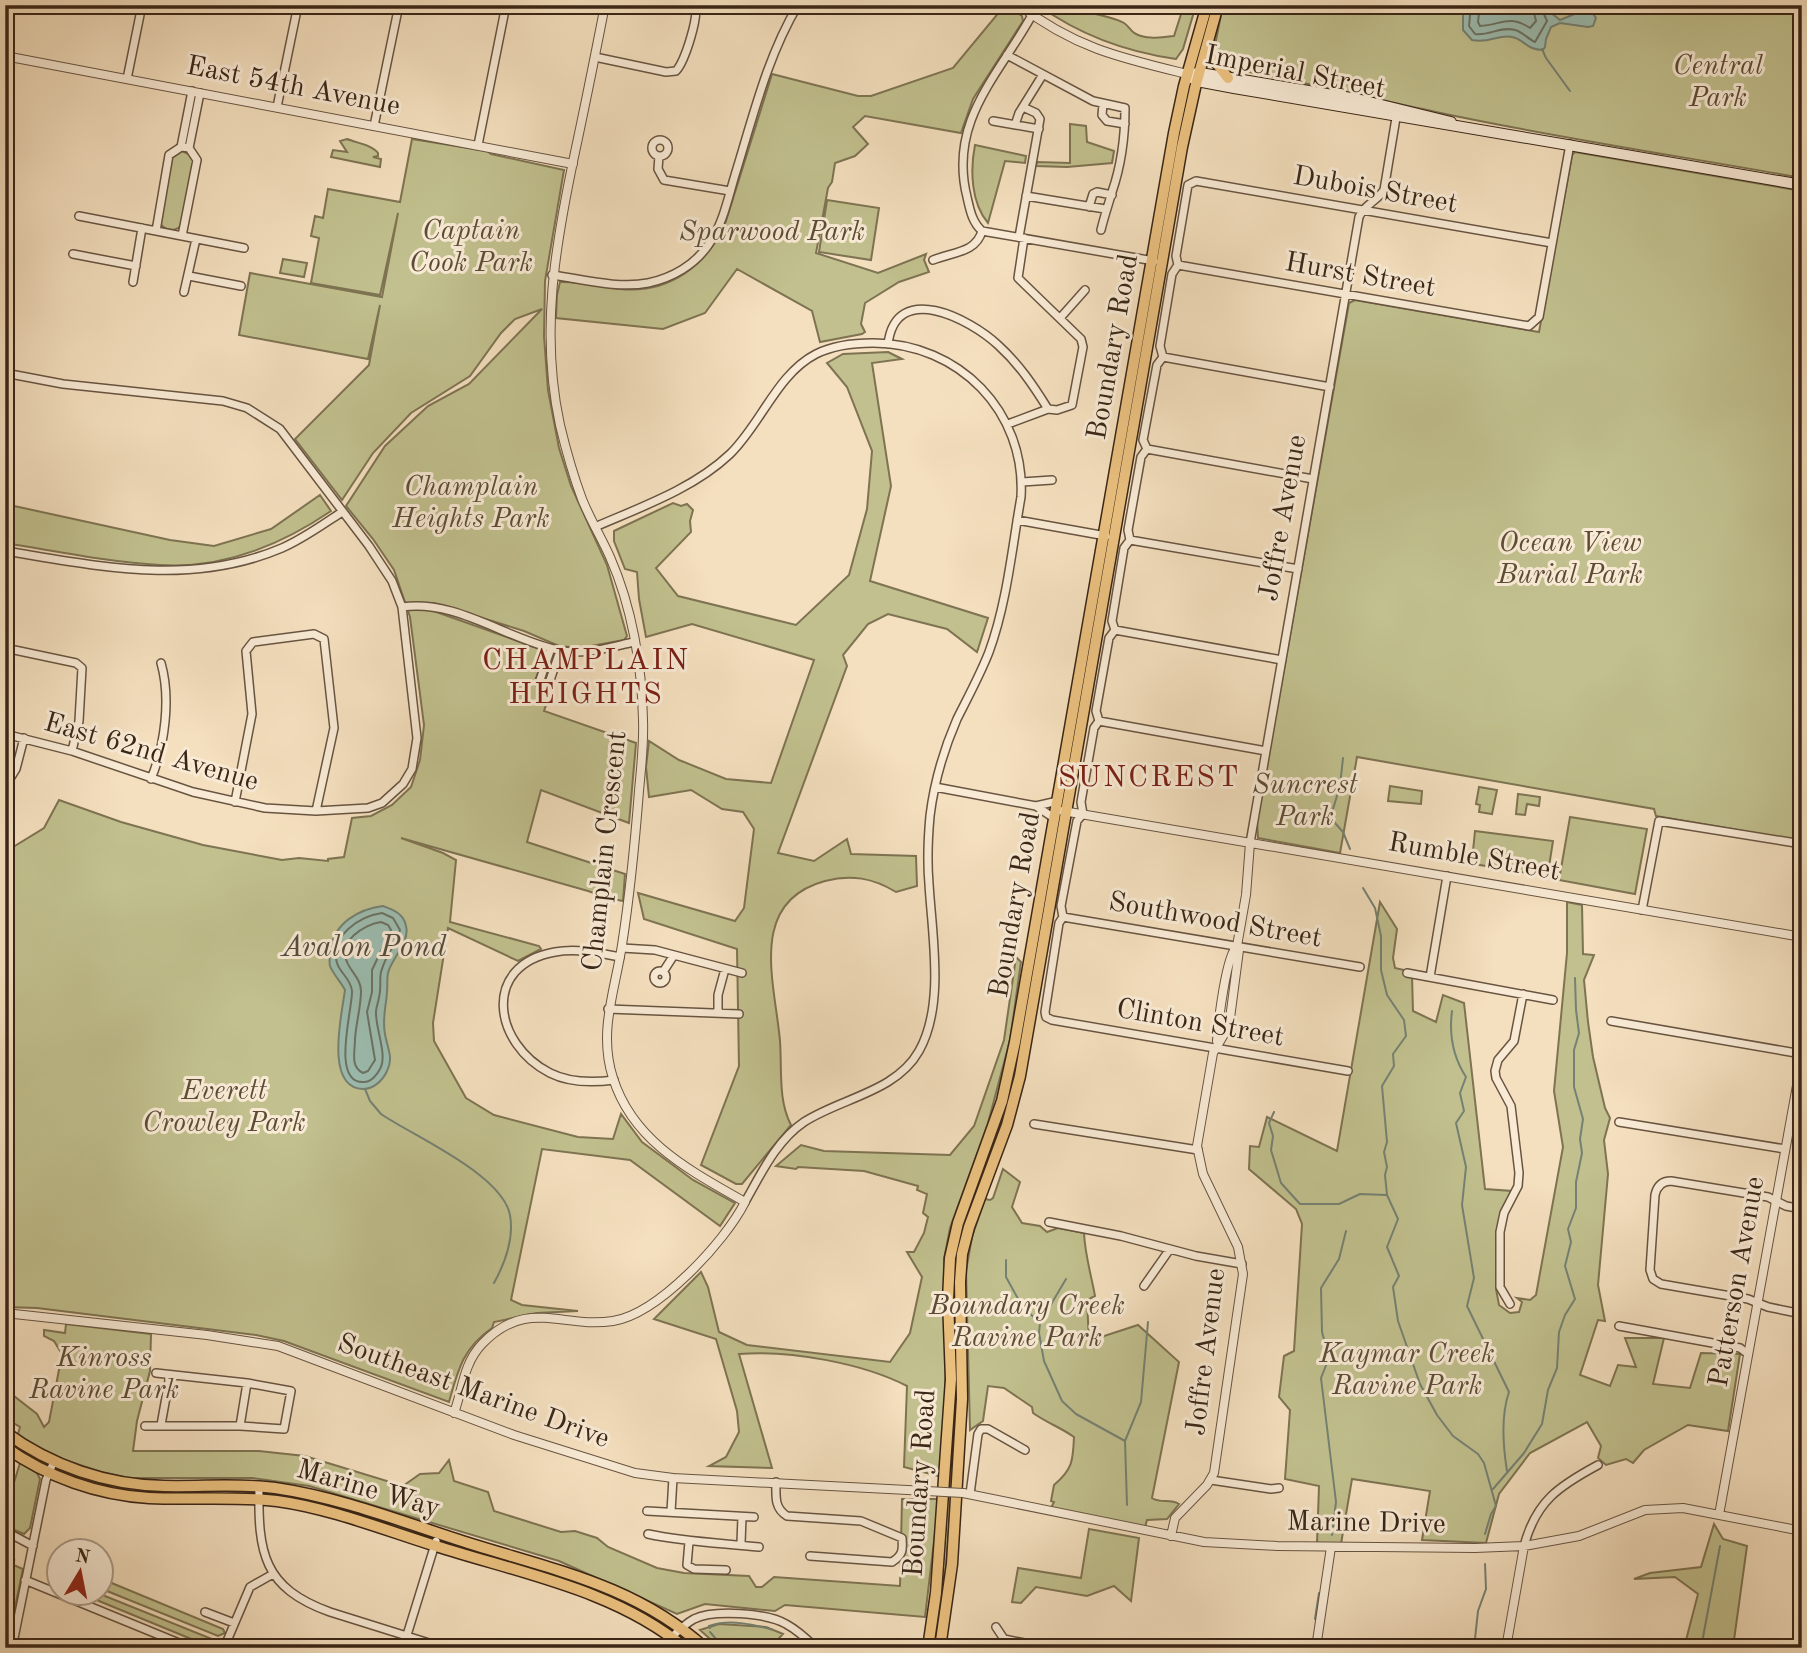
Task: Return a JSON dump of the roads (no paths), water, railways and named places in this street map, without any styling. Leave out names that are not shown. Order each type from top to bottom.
[{"type":"main road","name":"Boundary Road","points":[[928,1648],[936,1593],[951,1390],[948,1300],[950,1258],[958,1223],[1002,1101],[1015,1042],[1115,538],[1174,133],[1187,74],[1207,5]]},
{"type":"main road","name":"Boundary Road","points":[[940,1648],[952,1563],[962,1399],[962,1254],[969,1227],[1007,1125],[1020,1076],[1103,536],[1157,261],[1198,77],[1219,5]]},
{"type":"main road","points":[[1206,49],[1228,78]]},
{"type":"main road","name":"Imperial Street","points":[[1187,74],[1443,118],[1460,125],[1802,185]]},
{"type":"main road","name":"Imperial Street","points":[[1198,77],[1228,78],[1397,112]]},
{"type":"main road","name":"Marine Way","points":[[5,1432],[54,1461],[87,1474],[139,1485],[259,1487],[297,1492],[438,1533],[603,1584],[646,1604],[682,1628],[705,1648]]},
{"type":"main road","name":"Marine Way","points":[[5,1447],[49,1473],[96,1489],[137,1497],[259,1500],[315,1509],[609,1601],[630,1611],[685,1648]]},
{"type":"street","points":[[127,79],[142,5]]},
{"type":"street","points":[[277,107],[298,5]]},
{"type":"street","points":[[374,126],[399,5]]},
{"type":"street","points":[[478,145],[506,5]]},
{"type":"street","name":"Champlain Crescent","points":[[605,5],[552,275],[550,320],[554,391],[567,451],[582,498],[615,570],[634,642],[640,680],[643,731],[636,829],[622,948],[608,1009],[607,1044],[614,1080],[629,1112],[650,1139],[681,1164],[745,1202]]},
{"type":"street","points":[[552,275],[638,284],[671,275],[690,265],[709,244],[719,225],[778,43],[798,5]]},
{"type":"street","points":[[1019,5],[1057,31],[1095,49],[1141,64],[1187,74]]},
{"type":"street","points":[[595,57],[666,72],[677,71],[697,14],[696,6]]},
{"type":"street","points":[[1032,15],[971,117],[964,146],[964,186],[973,218],[982,231],[1157,261]]},
{"type":"street","points":[[1007,55],[1093,102],[1125,108],[1125,124],[1101,230]]},
{"type":"street","name":"East 54th Avenue","points":[[5,56],[573,164]]},
{"type":"street","points":[[1014,125],[1042,76]]},
{"type":"street","points":[[185,147],[196,92]]},
{"type":"street","points":[[1103,104],[1102,115],[1107,121],[1125,124]]},
{"type":"street","points":[[1008,424],[1048,409],[1057,410],[1072,405],[1083,347],[1081,339],[1061,317],[1018,278],[1026,196],[1040,119],[1036,113],[1023,107]]},
{"type":"street","points":[[1362,211],[1384,190],[1397,112]]},
{"type":"street","points":[[993,121],[1038,129]]},
{"type":"street","points":[[1552,243],[1570,144]]},
{"type":"street","points":[[156,231],[169,155],[185,147]]},
{"type":"street","points":[[182,236],[197,160],[185,147]]},
{"type":"street","points":[[659,156],[657,169],[664,180],[730,191]]},
{"type":"street","name":"Dubois Street","points":[[1191,182],[1552,243]]},
{"type":"street","name":"Boundary Road","points":[[1046,1017],[1045,1008],[1059,923],[1063,917],[1061,906],[1076,823],[1083,814],[1081,802],[1085,777],[1094,728],[1099,721],[1096,711],[1098,699],[1109,638],[1115,631],[1112,621],[1124,548],[1130,540],[1128,530],[1141,457],[1147,449],[1143,440],[1157,365],[1163,357],[1160,346],[1172,274],[1178,265],[1176,256],[1188,185],[1191,182]]},
{"type":"street","points":[[1089,207],[1093,194],[1097,192],[1111,195]]},
{"type":"street","points":[[1026,196],[1105,209]]},
{"type":"street","name":"Joffre Avenue","points":[[1211,1480],[1243,1286],[1238,1247],[1203,1174],[1198,1134],[1216,1046],[1229,1026],[1250,843],[1362,211]]},
{"type":"street","points":[[79,216],[244,248]]},
{"type":"street","points":[[133,282],[142,228]]},
{"type":"street","points":[[933,260],[972,248],[982,231]]},
{"type":"street","points":[[184,292],[196,239]]},
{"type":"street","name":"Hurst Street","points":[[1178,265],[1524,327],[1533,324],[1539,317],[1552,243]]},
{"type":"street","points":[[73,254],[136,266]]},
{"type":"street","points":[[189,276],[241,286]]},
{"type":"street","points":[[1061,317],[1085,290]]},
{"type":"street","points":[[888,344],[890,328],[895,320],[912,309],[935,311],[955,318],[996,343],[1020,366],[1048,409]]},
{"type":"street","points":[[454,1413],[470,1362],[480,1346],[496,1332],[513,1323],[532,1318],[615,1321],[646,1310],[673,1288],[723,1237],[767,1165],[790,1134],[817,1115],[895,1078],[911,1063],[923,1044],[934,989],[928,864],[935,787],[948,742],[975,685],[996,631],[1022,482],[1017,447],[1008,424],[984,390],[958,368],[923,351],[888,344],[841,345],[816,354],[794,370],[739,444],[710,471],[686,486],[595,527]]},
{"type":"street","points":[[1163,357],[1330,387]]},
{"type":"street","points":[[5,373],[63,384],[223,401],[247,408],[280,429],[383,565],[402,607],[430,606],[560,651],[598,650],[634,642]]},
{"type":"street","points":[[1147,449],[1314,479]]},
{"type":"street","points":[[1022,482],[1052,480]]},
{"type":"street","points":[[5,551],[146,571],[176,572],[213,568],[249,561],[283,548],[342,512]]},
{"type":"street","points":[[1017,520],[1115,538]]},
{"type":"street","points":[[1130,540],[1298,569]]},
{"type":"street","name":"East 62nd Avenue","points":[[5,734],[72,751],[151,779],[235,802],[277,809],[316,811],[368,808],[382,803],[403,783],[412,769],[417,738],[402,607]]},
{"type":"street","points":[[1115,631],[1282,660]]},
{"type":"street","points":[[235,802],[252,715],[246,651],[253,642],[314,634],[324,639],[334,728],[316,811]]},
{"type":"street","points":[[5,648],[76,663],[82,668],[79,721],[72,751]]},
{"type":"street","points":[[551,648],[540,680],[541,685],[546,686],[549,683],[560,651]]},
{"type":"street","points":[[151,779],[164,726],[161,663]]},
{"type":"street","points":[[1099,721],[1266,751]]},
{"type":"street","points":[[5,787],[16,769],[24,738]]},
{"type":"street","points":[[935,787],[1059,810]]},
{"type":"street","points":[[1037,806],[1059,810]]},
{"type":"street","name":"Rumble Street","points":[[1059,810],[1802,937]]},
{"type":"street","points":[[1642,910],[1659,821],[1802,844]]},
{"type":"street","points":[[1430,977],[1447,876]]},
{"type":"street","name":"Southwood Street","points":[[1063,917],[1360,967]]},
{"type":"street","points":[[622,948],[641,948],[742,973]]},
{"type":"street","points":[[614,1080],[586,1082],[550,1073],[519,1048],[507,1027],[503,1006],[509,980],[528,961],[542,955],[570,950],[620,957]]},
{"type":"street","points":[[663,972],[674,955]]},
{"type":"street","points":[[719,1013],[718,995],[725,969]]},
{"type":"street","points":[[1407,973],[1553,1000]]},
{"type":"street","points":[[1510,1304],[1500,1287],[1500,1233],[1502,1218],[1518,1186],[1520,1173],[1511,1105],[1495,1071],[1500,1056],[1514,1041],[1523,994]]},
{"type":"street","points":[[608,1009],[739,1014]]},
{"type":"street","name":"Clinton Street","points":[[1046,1017],[1348,1070]]},
{"type":"street","points":[[1611,1021],[1802,1056]]},
{"type":"street","name":"Patterson Avenue","points":[[1718,1515],[1802,1056]]},
{"type":"street","points":[[1619,1122],[1785,1149]]},
{"type":"street","points":[[1034,1124],[1198,1150]]},
{"type":"street","points":[[1802,1209],[1768,1197],[1671,1181],[1663,1182],[1656,1191],[1650,1270],[1653,1279],[1661,1283],[1748,1299],[1802,1314]]},
{"type":"street","points":[[1049,1222],[1242,1264]]},
{"type":"street","points":[[1144,1286],[1170,1250]]},
{"type":"street","name":"Southeast Marine Drive","points":[[5,1313],[264,1343],[303,1354],[514,1435],[635,1473],[673,1478],[927,1490]]},
{"type":"street","points":[[1619,1326],[1740,1348],[1748,1354]]},
{"type":"street","points":[[145,1426],[284,1429],[292,1391],[156,1373]]},
{"type":"street","points":[[161,1425],[170,1375]]},
{"type":"street","points":[[240,1426],[247,1383]]},
{"type":"street","points":[[967,1494],[981,1429],[988,1429],[1026,1451]]},
{"type":"street","points":[[12,1648],[49,1473],[54,1461]]},
{"type":"street","points":[[1506,1648],[1524,1546],[1535,1516],[1563,1485],[1598,1465]]},
{"type":"street","points":[[671,1512],[673,1478]]},
{"type":"street","points":[[1171,1536],[1176,1516],[1211,1480],[1279,1488]]},
{"type":"street","points":[[776,1482],[776,1502],[781,1512],[787,1516],[861,1521],[902,1538],[903,1550],[900,1557],[892,1562],[810,1556]]},
{"type":"street","points":[[259,1487],[261,1544],[273,1574],[289,1593],[312,1606],[445,1648]]},
{"type":"street","name":"Marine Drive","points":[[927,1490],[967,1494],[1171,1536],[1224,1544],[1331,1548],[1524,1546],[1579,1536],[1627,1516],[1657,1508],[1683,1508],[1802,1531]]},
{"type":"street","points":[[647,1511],[754,1517]]},
{"type":"street","points":[[741,1543],[742,1517]]},
{"type":"street","points":[[5,1531],[33,1546]]},
{"type":"street","points":[[403,1648],[438,1533]]},
{"type":"street","points":[[648,1534],[689,1542],[741,1543],[759,1547]]},
{"type":"street","points":[[689,1542],[687,1565],[694,1569],[726,1570]]},
{"type":"street","points":[[1316,1648],[1331,1548]]},
{"type":"street","points":[[224,1648],[250,1587],[273,1574]]},
{"type":"street","points":[[25,1580],[191,1648]]},
{"type":"street","points":[[205,1612],[234,1623]]},
{"type":"street","points":[[660,1648],[682,1628],[702,1615],[718,1613],[767,1618],[785,1623],[816,1648]]},
{"type":"street","points":[[8,1619],[17,1621]]},
{"type":"street","points":[[996,1627],[1004,1639],[1049,1648]]},
{"type":"water","points":[[1463,5],[1546,5],[1560,20],[1589,8],[1596,18],[1593,26],[1588,27],[1560,23],[1551,27],[1545,47],[1543,50],[1537,50],[1512,37],[1472,40],[1463,30]]},
{"type":"water","name":"Avalon Pond","points":[[383,906],[401,915],[407,932],[388,975],[384,1023],[389,1066],[378,1083],[363,1089],[351,1085],[343,1076],[339,1063],[339,1031],[345,990],[330,966],[330,955],[333,940],[342,925],[365,910]]},
{"type":"waterway","points":[[1542,49],[1570,91]]},
{"type":"waterway","points":[[1343,758],[1340,786],[1333,809],[1335,823],[1343,832],[1350,849]]},
{"type":"waterway","points":[[1363,888],[1375,908],[1381,936],[1381,970],[1387,995],[1404,1020],[1406,1036],[1393,1054],[1394,1066],[1382,1086],[1387,1142],[1384,1152],[1387,1195],[1398,1219],[1387,1247],[1399,1276],[1393,1287],[1398,1321],[1420,1384],[1437,1415],[1453,1436],[1478,1454],[1484,1463],[1496,1506],[1485,1534]]},
{"type":"waterway","points":[[1493,1489],[1524,1453],[1542,1424],[1548,1390],[1557,1368],[1559,1332],[1575,1299],[1565,1266],[1571,1242],[1568,1229],[1576,1208],[1576,1182],[1582,1153],[1580,1139],[1583,1119],[1574,1087],[1574,1050],[1579,1033],[1575,978]]},
{"type":"waterway","points":[[1452,1011],[1453,1045],[1466,1077],[1460,1093],[1464,1111],[1456,1123],[1466,1167],[1462,1205],[1474,1278],[1467,1306],[1509,1392],[1504,1431],[1507,1471]]},
{"type":"waterway","points":[[365,1089],[370,1101],[381,1114],[474,1171],[491,1185],[503,1200],[510,1215],[511,1233],[505,1259],[494,1283]]},
{"type":"waterway","points":[[1274,1112],[1269,1123],[1273,1136],[1271,1150],[1281,1183],[1300,1204],[1339,1204],[1360,1194],[1386,1195]]},
{"type":"waterway","points":[[1332,1535],[1336,1502],[1321,1378],[1329,1358],[1322,1332],[1321,1288],[1339,1259],[1346,1231]]},
{"type":"waterway","points":[[1006,1260],[1006,1277],[1022,1306],[1040,1323]]},
{"type":"waterway","points":[[1066,1279],[1040,1323],[1044,1361],[1062,1401],[1076,1414],[1125,1441]]},
{"type":"waterway","points":[[1127,1505],[1125,1441],[1141,1402],[1148,1322]]},
{"type":"waterway","points":[[1701,1648],[1720,1546]]},
{"type":"waterway","points":[[1474,1648],[1478,1611],[1486,1589],[1485,1564]]},
{"type":"waterway","points":[[1315,1619],[1319,1593]]},
{"type":"waterway","points":[[710,1628],[709,1626],[717,1624],[733,1623],[773,1630]]},
{"type":"waterway","points":[[710,1632],[722,1646]]},
{"type":"waterway","points":[[1311,1648],[1312,1640]]},
{"type":"district","name":"CHAMPLAIN HEIGHTS","points":[[586,678]]},
{"type":"district","name":"SUNCREST","points":[[1149,778]]},
{"type":"park label","name":"Central Park","points":[[1718,83]]},
{"type":"park label","name":"Sparwood Park","points":[[772,233]]},
{"type":"park label","name":"Captain Cook Park","points":[[471,248]]},
{"type":"park label","name":"Champlain Heights Park","points":[[471,504]]},
{"type":"park label","name":"Ocean View Burial Park","points":[[1570,560]]},
{"type":"park label","name":"Suncrest Park","points":[[1305,802]]},
{"type":"park label","name":"Everett Crowley Park","points":[[224,1108]]},
{"type":"park label","name":"Boundary Creek Ravine Park","points":[[1027,1323]]},
{"type":"park label","name":"Kaymar Creek Ravine Park","points":[[1407,1371]]},
{"type":"park label","name":"Kinross Ravine Park","points":[[104,1375]]}]
